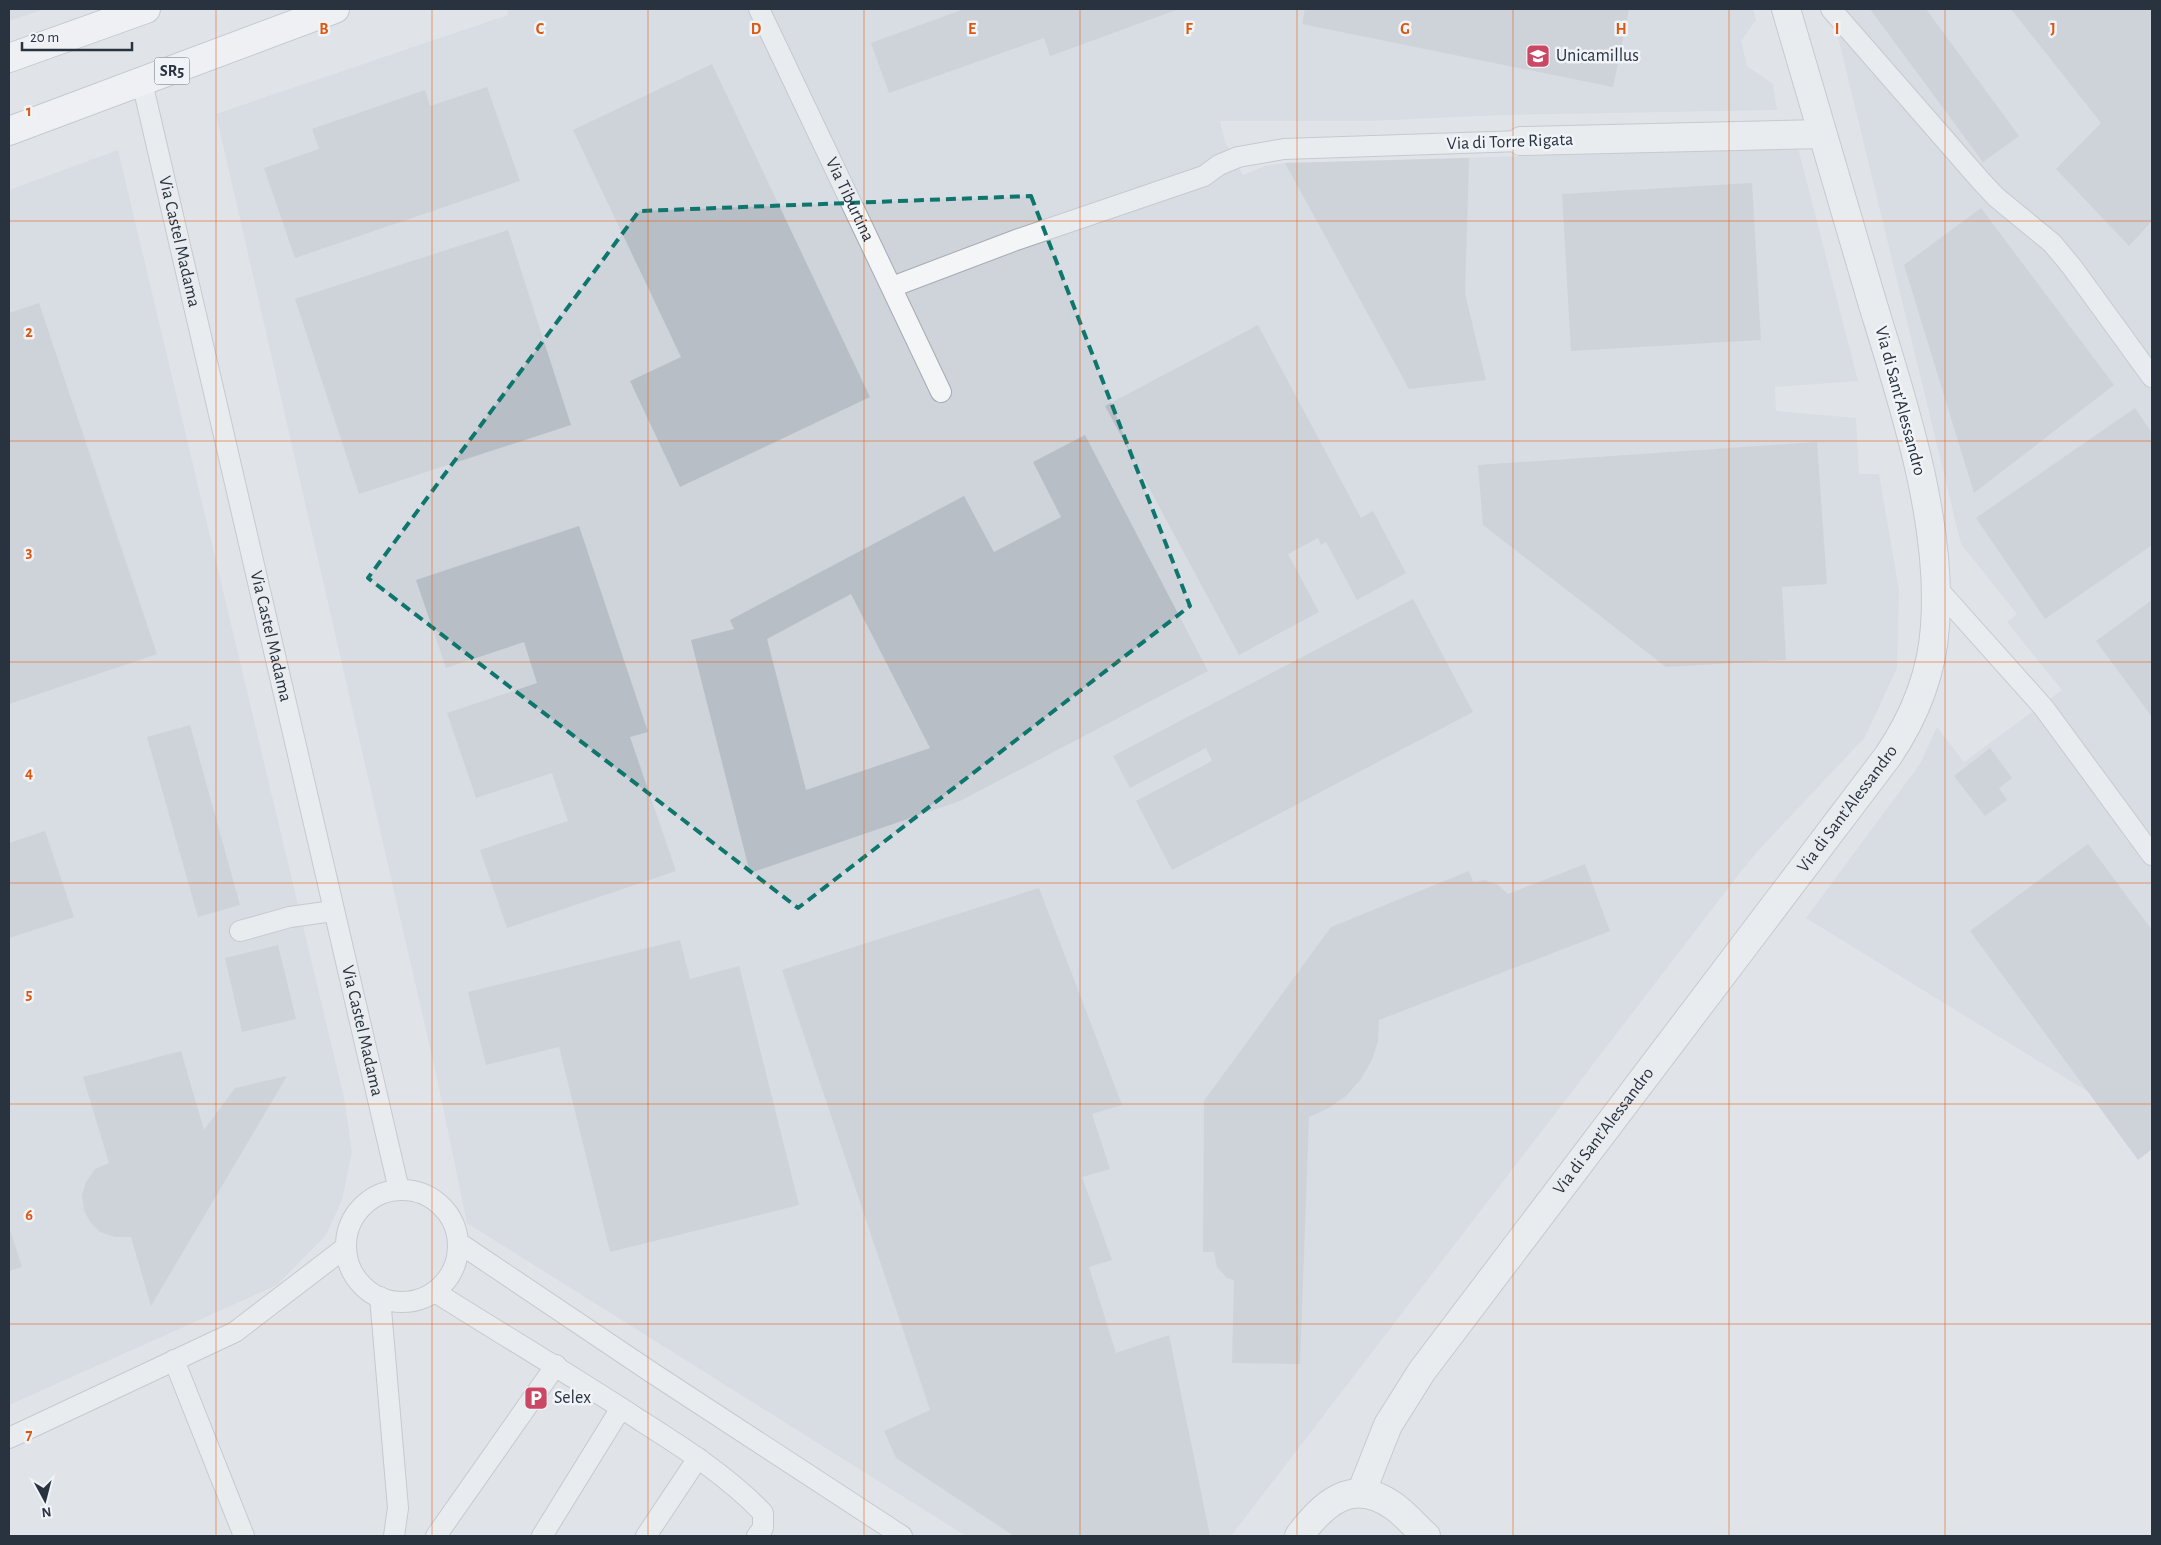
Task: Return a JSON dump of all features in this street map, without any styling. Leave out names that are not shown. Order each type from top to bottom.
[{"type":"main road","points":[[9,58],[146,9]]},
{"type":"main road","name":"SR5","points":[[9,131],[335,9]]},
{"type":"street","name":"Via di Sant'Alessandro","points":[[1361,1493],[1388,1425],[1422,1371],[1829,836],[1900,737],[1918,702],[1930,664],[1936,624],[1935,586],[1929,522],[1912,442],[1900,393],[1786,9]]},
{"type":"street","name":"Via di Torre Rigata","points":[[1521,141],[1822,134]]},
{"type":"street","points":[[1299,1536],[1324,1507],[1348,1494],[1361,1493],[1375,1496],[1395,1507],[1426,1536]]},
{"type":"lane","name":"Via Tiburtina","points":[[759,9],[941,392]]},
{"type":"lane","points":[[1831,9],[1996,197],[2052,243],[2072,267],[2152,378]]},
{"type":"lane","name":"Via Castel Madama","points":[[142,82],[399,1190]]},
{"type":"lane","name":"Via di Torre Rigata","points":[[892,288],[1016,240],[1204,176],[1219,165],[1238,157],[1284,149],[1521,141]]},
{"type":"lane","points":[[1935,586],[2044,708],[2152,855]]},
{"type":"lane","points":[[240,931],[290,917],[333,911]]},
{"type":"lane","points":[[399,1190],[416,1191],[433,1198],[446,1210],[451,1218],[459,1243],[456,1262],[448,1279],[435,1292],[417,1300],[399,1302],[380,1298],[366,1289],[348,1263],[346,1247],[348,1230],[356,1215],[367,1202],[382,1194],[399,1190]]},
{"type":"lane","points":[[459,1243],[654,1374],[902,1536]]},
{"type":"lane","points":[[9,1438],[235,1332],[346,1247]]},
{"type":"lane","points":[[435,1292],[556,1366],[698,1458],[763,1513],[763,1528],[757,1536]]},
{"type":"lane","points":[[380,1298],[398,1508],[394,1536]]},
{"type":"lane","points":[[174,1360],[244,1536]]},
{"type":"lane","points":[[436,1536],[556,1366]]},
{"type":"lane","points":[[542,1536],[621,1408]]},
{"type":"lane","points":[[646,1536],[698,1458]]},
{"type":"highlighted area","points":[[1031,196],[1190,606],[798,908],[368,578],[639,211]]},
{"type":"shaded area","points":[[9,9],[44,9],[9,21]]},
{"type":"shaded area","points":[[507,9],[1753,9],[1756,20],[1741,41],[1747,66],[1773,84],[1777,110],[1501,115],[1370,121],[1220,121],[1225,142],[1243,175],[1265,166],[1285,163],[1798,148],[1858,381],[1775,387],[1776,411],[1856,418],[1859,474],[1879,474],[1899,590],[1897,668],[1865,737],[1756,853],[1739,874],[1231,1536],[966,1536],[467,1223],[438,1083],[216,114],[508,15]]},
{"type":"shaded area","points":[[1825,9],[2152,9],[2152,1131],[1806,918],[1920,764],[1937,727],[1964,762],[2062,690],[2007,622],[2017,614],[1961,544],[1839,41]]},
{"type":"shaded area","points":[[118,150],[344,1098],[352,1152],[342,1200],[326,1235],[277,1285],[9,1405],[9,190]]},
{"type":"building","points":[[964,9],[1179,9],[1050,56],[1044,38],[889,93],[871,43]]},
{"type":"building","name":"Unicamillus","points":[[1305,9],[1629,9],[1613,87],[1302,24]]},
{"type":"building","points":[[1870,9],[1926,9],[2019,136],[1983,162]]},
{"type":"building","points":[[2011,9],[2152,9],[2152,221],[2129,246],[2056,169],[2101,123]]},
{"type":"building","points":[[712,64],[870,397],[680,487],[630,381],[681,357],[573,130]]},
{"type":"building","points":[[487,87],[520,181],[295,258],[264,168],[319,149],[312,129],[425,90],[430,106]]},
{"type":"building","points":[[1469,158],[1465,294],[1486,380],[1409,389],[1285,163]]},
{"type":"building","points":[[1752,183],[1761,340],[1571,351],[1562,194]]},
{"type":"building","points":[[1981,208],[2114,385],[1974,493],[1904,265]]},
{"type":"building","points":[[508,230],[571,425],[359,494],[295,299]]},
{"type":"building","points":[[39,303],[157,654],[9,704],[9,313]]},
{"type":"building","points":[[1258,325],[1361,518],[1373,511],[1406,573],[1357,600],[1326,542],[1321,545],[1318,538],[1288,554],[1319,612],[1239,655],[1105,406]]},
{"type":"building","points":[[2135,408],[2152,433],[2152,545],[2045,619],[1976,518]]},
{"type":"building","points":[[1085,435],[1208,671],[960,801],[750,873],[691,640],[734,629],[730,620],[964,496],[994,552],[1061,517],[1033,462]],"holes":[[[851,594],[930,748],[806,790],[767,639]]]},
{"type":"building","points":[[1817,442],[1827,584],[1782,587],[1786,660],[1666,667],[1483,525],[1478,465]]},
{"type":"building","points":[[579,526],[648,732],[630,737],[676,871],[507,928],[480,850],[568,821],[552,773],[476,798],[447,713],[537,683],[524,642],[446,668],[416,580]]},
{"type":"building","points":[[1413,599],[1473,712],[1172,870],[1136,801],[1212,761],[1206,748],[1130,788],[1113,756]]},
{"type":"building","points":[[2152,600],[2152,717],[2096,641]]},
{"type":"building","points":[[190,725],[240,905],[198,917],[147,737]]},
{"type":"building","points":[[1990,748],[2012,778],[1999,788],[2007,800],[1985,816],[1954,776]]},
{"type":"building","points":[[45,831],[74,917],[9,938],[9,843]]},
{"type":"building","points":[[2088,844],[2152,930],[2152,1149],[2138,1160],[1970,931]]},
{"type":"building","points":[[1585,864],[1610,931],[1379,1020],[1378,1041],[1372,1060],[1361,1079],[1347,1095],[1329,1108],[1309,1117],[1300,1364],[1232,1363],[1234,1280],[1227,1278],[1217,1267],[1214,1252],[1203,1252],[1204,1101],[1331,927],[1469,871],[1473,882],[1485,880],[1498,885],[1508,894]]},
{"type":"building","points":[[1039,888],[1122,1105],[1092,1114],[1110,1169],[1082,1177],[1112,1260],[1089,1267],[1116,1353],[1169,1335],[1210,1536],[1014,1536],[896,1458],[884,1431],[930,1410],[782,970]]},
{"type":"building","points":[[680,940],[690,979],[739,966],[799,1205],[610,1252],[559,1047],[486,1065],[468,992]]},
{"type":"building","points":[[278,945],[296,1019],[242,1032],[225,958]]},
{"type":"building","points":[[181,1051],[204,1130],[235,1088],[287,1076],[151,1306],[131,1237],[115,1237],[100,1232],[90,1222],[84,1210],[82,1195],[86,1182],[95,1169],[109,1163],[83,1077]]},
{"type":"building","points":[[9,1227],[22,1267],[9,1271]]},
{"type":"place","name":"Unicamillus","points":[[1538,56]]},
{"type":"place","name":"Selex","points":[[536,1398]]}]
